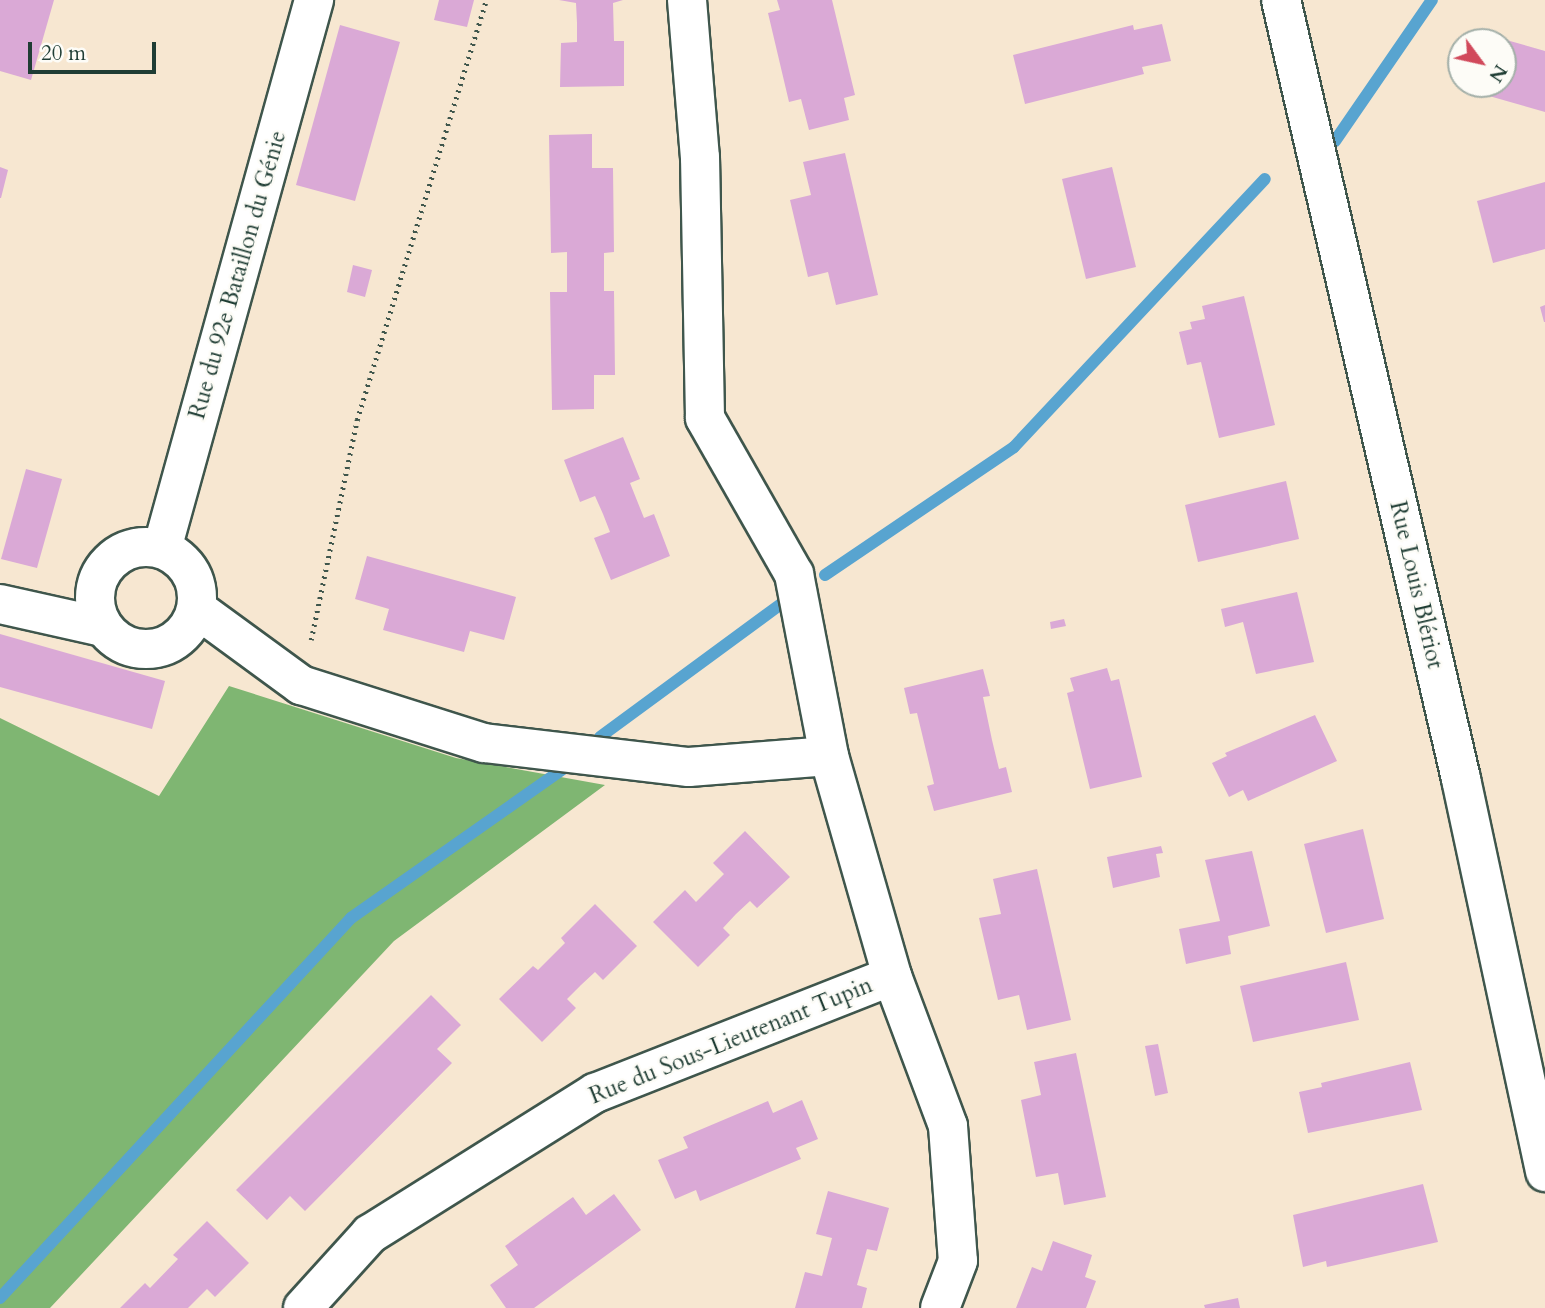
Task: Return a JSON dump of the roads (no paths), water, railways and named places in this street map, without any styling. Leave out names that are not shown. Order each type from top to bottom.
[{"type":"street","name":"Rue du 92e Bataillon du Génie","points":[[162,549],[314,0]]},
{"type":"street","points":[[687,0],[700,157],[705,418],[794,574],[829,756],[892,976],[948,1126],[958,1261],[940,1308]]},
{"type":"street","name":"Rue Louis Blériot","points":[[1281,0],[1458,766],[1545,1171]]},
{"type":"street","points":[[0,604],[103,626],[129,647],[156,649],[173,642],[189,627],[197,609],[191,572],[178,557],[162,549],[136,548],[120,554],[103,570],[95,598],[103,626]]},
{"type":"street","points":[[197,609],[301,685],[484,743],[689,767],[829,756]]},
{"type":"street","name":"Rue du Sous-Lieutenant Tupin","points":[[303,1308],[370,1234],[595,1093],[892,976]]},
{"type":"waterway","points":[[1335,141],[1432,0]]},
{"type":"waterway","points":[[825,575],[1014,447],[1265,179]]},
{"type":"waterway","points":[[600,737],[784,602]]},
{"type":"waterway","points":[[0,1298],[351,918],[567,766]]}]
